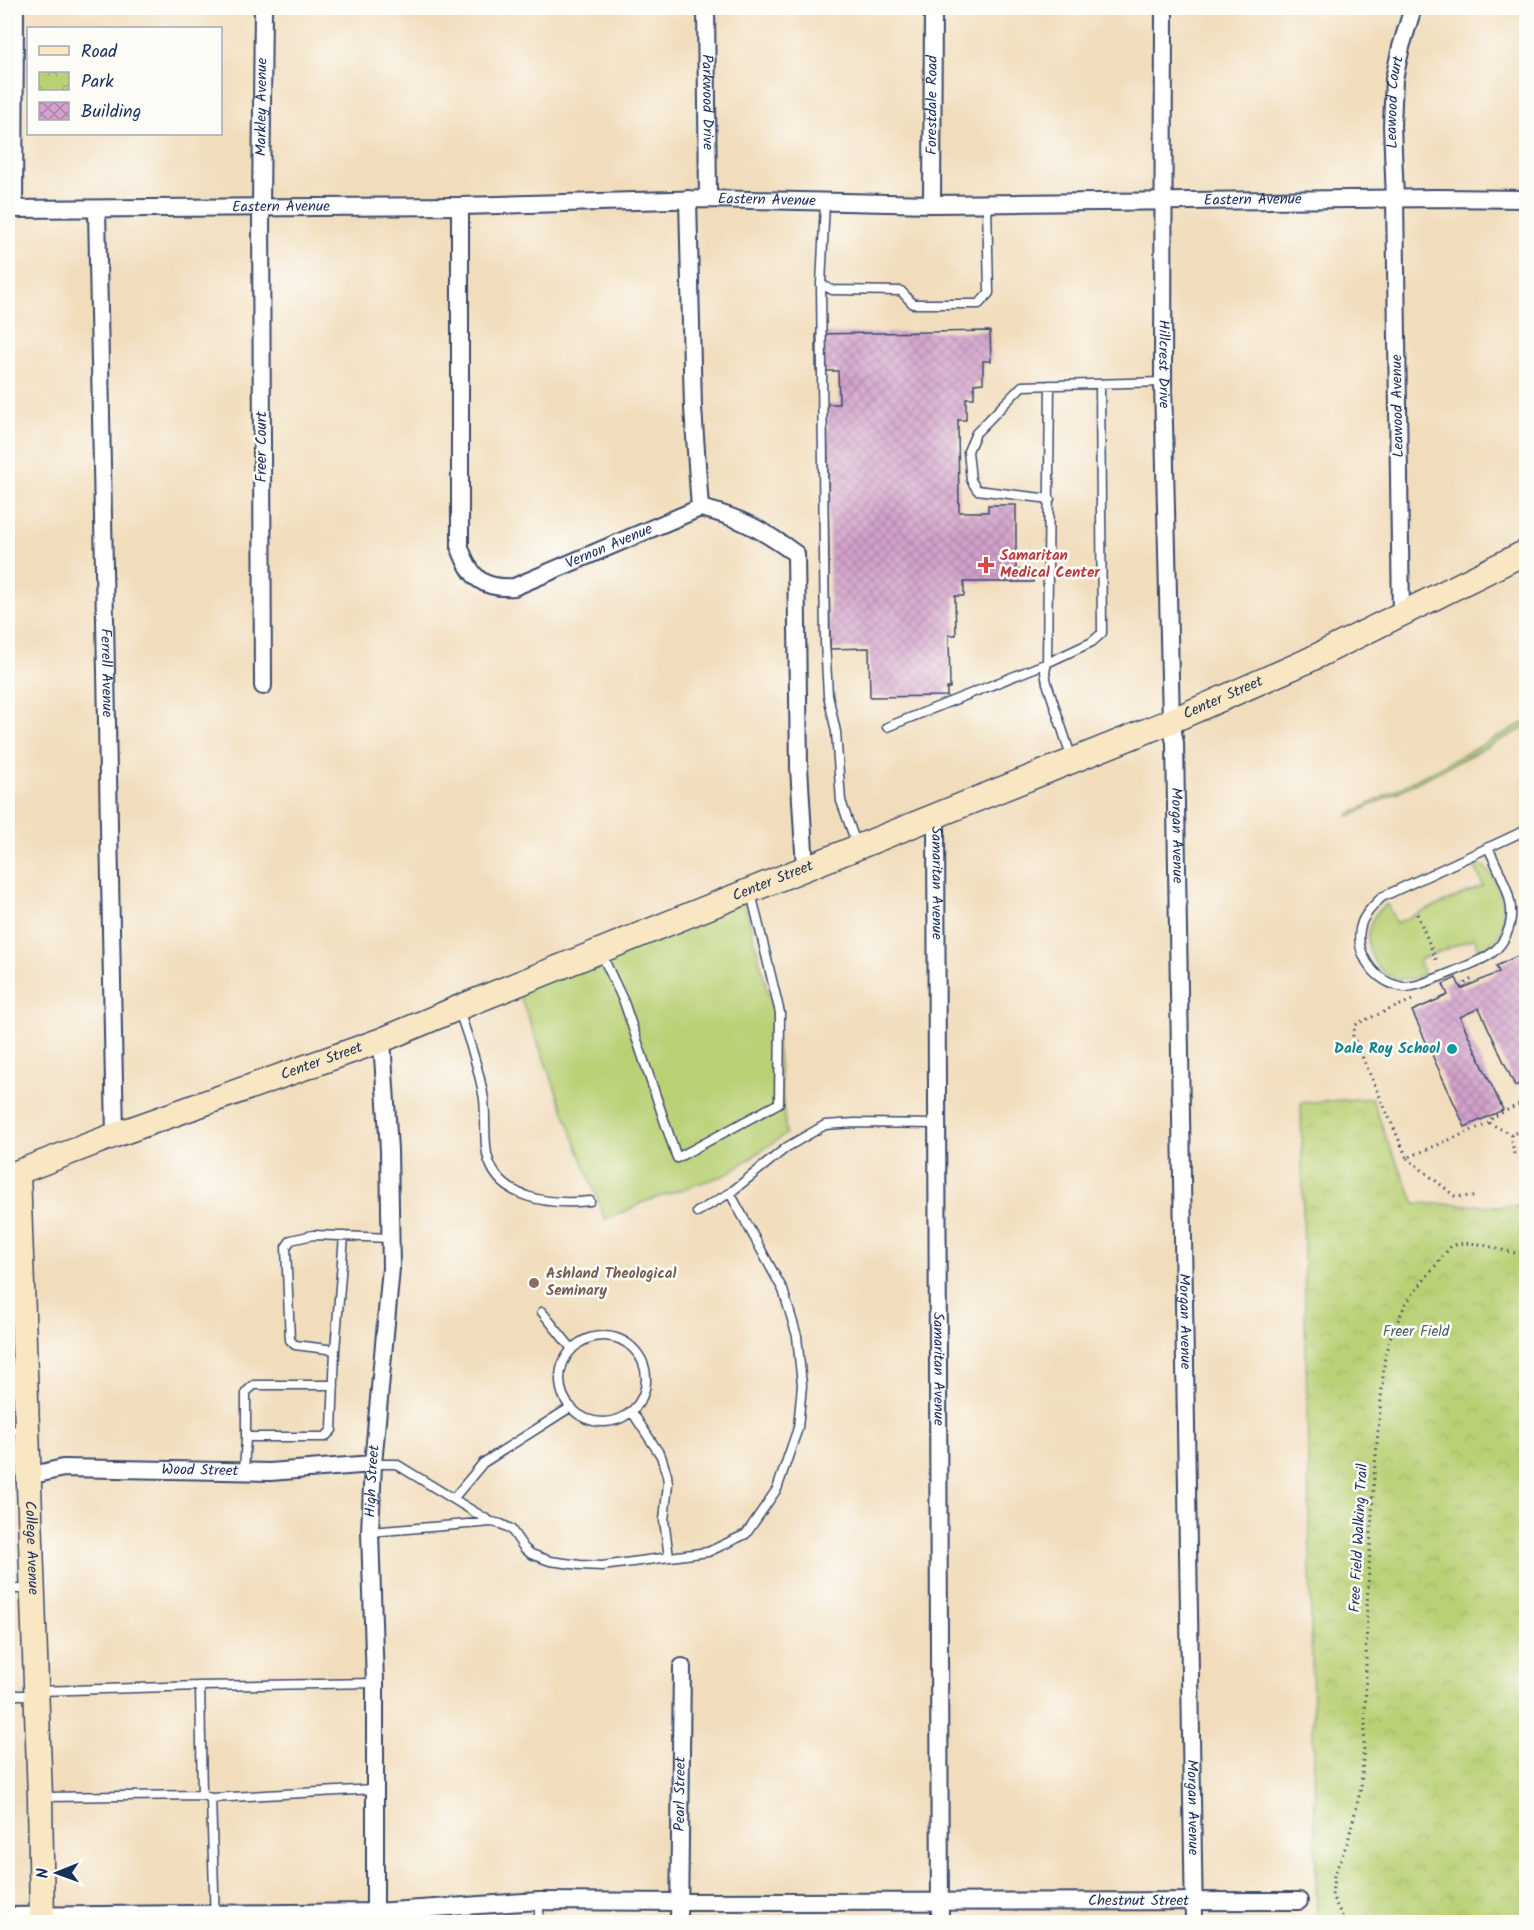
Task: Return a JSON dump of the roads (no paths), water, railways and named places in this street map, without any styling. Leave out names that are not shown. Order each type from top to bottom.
[{"type":"main road","name":"Center Street","points":[[13,1174],[382,1040],[936,814],[1171,721],[1305,662],[1527,552]]},
{"type":"main road","name":"College Avenue","points":[[13,1174],[18,1431],[29,1476],[42,1920]]},
{"type":"street","points":[[11,208],[15,8]]},
{"type":"street","name":"Markley Avenue","points":[[261,207],[263,8]]},
{"type":"street","name":"Parkwood Drive","points":[[706,8],[708,199]]},
{"type":"street","name":"Forestdale Road","points":[[932,204],[933,8]]},
{"type":"street","name":"Hillcrest Drive","points":[[1164,8],[1163,382],[1171,721]]},
{"type":"street","name":"Leawood Court","points":[[1395,199],[1392,126],[1394,79],[1413,8]]},
{"type":"street","points":[[688,199],[692,398],[700,508],[718,512],[764,531],[796,554],[799,767],[805,868]]},
{"type":"street","name":"Eastern Avenue","points":[[11,208],[460,206],[688,199],[932,204],[1527,199]]},
{"type":"street","name":"Leawood Avenue","points":[[1395,199],[1401,614]]},
{"type":"street","name":"Vernon Avenue","points":[[460,206],[460,548],[471,573],[486,585],[498,588],[514,587],[700,508]]},
{"type":"street","name":"Freer Court","points":[[261,207],[263,686]]},
{"type":"street","name":"Ferrell Avenue","points":[[97,209],[115,1136]]},
{"type":"street","name":"Morgan Avenue","points":[[1171,721],[1175,743],[1194,1923]]},
{"type":"street","name":"Samaritan Avenue","points":[[936,814],[940,1923]]},
{"type":"street","name":"High Street","points":[[375,1917],[375,1683],[370,1532],[373,1464],[391,1268],[389,1150],[382,1040]]},
{"type":"street","name":"Wood Street","points":[[29,1476],[63,1468],[298,1471],[373,1464]]},
{"type":"street","name":"Pearl Street","points":[[679,1923],[682,1667]]},
{"type":"street","name":"Chestnut Street","points":[[8,1916],[42,1920],[375,1917],[539,1901],[1299,1901]]},
{"type":"lane","points":[[825,202],[821,284],[825,642],[828,695],[836,732],[841,801],[857,846]]},
{"type":"lane","points":[[821,284],[832,290],[901,291],[913,304],[979,304],[989,293],[987,204]]},
{"type":"lane","points":[[1050,499],[976,490],[971,480],[968,452],[976,433],[1022,386],[1163,382]]},
{"type":"lane","points":[[887,727],[1047,663],[1092,642],[1102,633],[1100,384]]},
{"type":"lane","points":[[1050,386],[1050,499],[1045,672],[1073,760]]},
{"type":"lane","points":[[1488,847],[1510,900],[1509,929],[1502,944],[1489,956],[1414,986],[1400,986],[1384,980],[1372,970],[1363,957],[1360,939],[1362,923],[1370,909],[1382,897],[1488,847],[1527,830]]},
{"type":"lane","points":[[599,951],[624,1002],[676,1158],[779,1103],[780,1013],[750,890]]},
{"type":"lane","points":[[458,1008],[476,1061],[484,1101],[488,1155],[496,1173],[521,1195],[566,1203],[590,1201]]},
{"type":"lane","points":[[697,1212],[730,1193],[787,1147],[825,1125],[937,1124]]},
{"type":"lane","points":[[370,1532],[492,1522],[511,1529],[531,1554],[550,1561],[580,1566],[602,1566],[708,1552],[746,1534],[777,1489],[798,1428],[802,1384],[794,1326],[783,1290],[730,1193]]},
{"type":"lane","points":[[335,1350],[294,1345],[290,1340],[286,1247],[291,1240],[314,1235],[391,1238]]},
{"type":"lane","points":[[246,1437],[325,1437],[332,1430],[335,1350],[344,1236]]},
{"type":"lane","points":[[542,1312],[572,1349]]},
{"type":"lane","points":[[594,1336],[604,1336],[626,1342],[636,1351],[642,1360],[646,1389],[632,1412],[616,1420],[599,1422],[585,1419],[571,1407],[561,1390],[560,1378],[564,1361],[572,1349],[582,1341],[594,1336]]},
{"type":"lane","points":[[244,1471],[246,1392],[254,1385],[334,1385]]},
{"type":"lane","points":[[453,1499],[483,1463],[571,1407]]},
{"type":"lane","points":[[632,1412],[661,1456],[667,1475],[664,1520],[669,1557]]},
{"type":"lane","points":[[373,1464],[396,1464],[492,1522]]},
{"type":"lane","points":[[8,1589],[33,1589]]},
{"type":"lane","points":[[8,1695],[200,1686],[375,1683]]},
{"type":"lane","points":[[200,1686],[214,1918]]},
{"type":"lane","points":[[40,1797],[207,1796],[375,1789]]},
{"type":"lane","points":[[539,1901],[539,1923]]},
{"type":"place","name":"Samaritan Medical Center","points":[[986,565]]},
{"type":"place","name":"Dale Roy School","points":[[1452,1049]]},
{"type":"place","name":"Ashland Theological Seminary","points":[[534,1283]]},
{"type":"park label","name":"Freer Field","points":[[1416,1332]]}]
